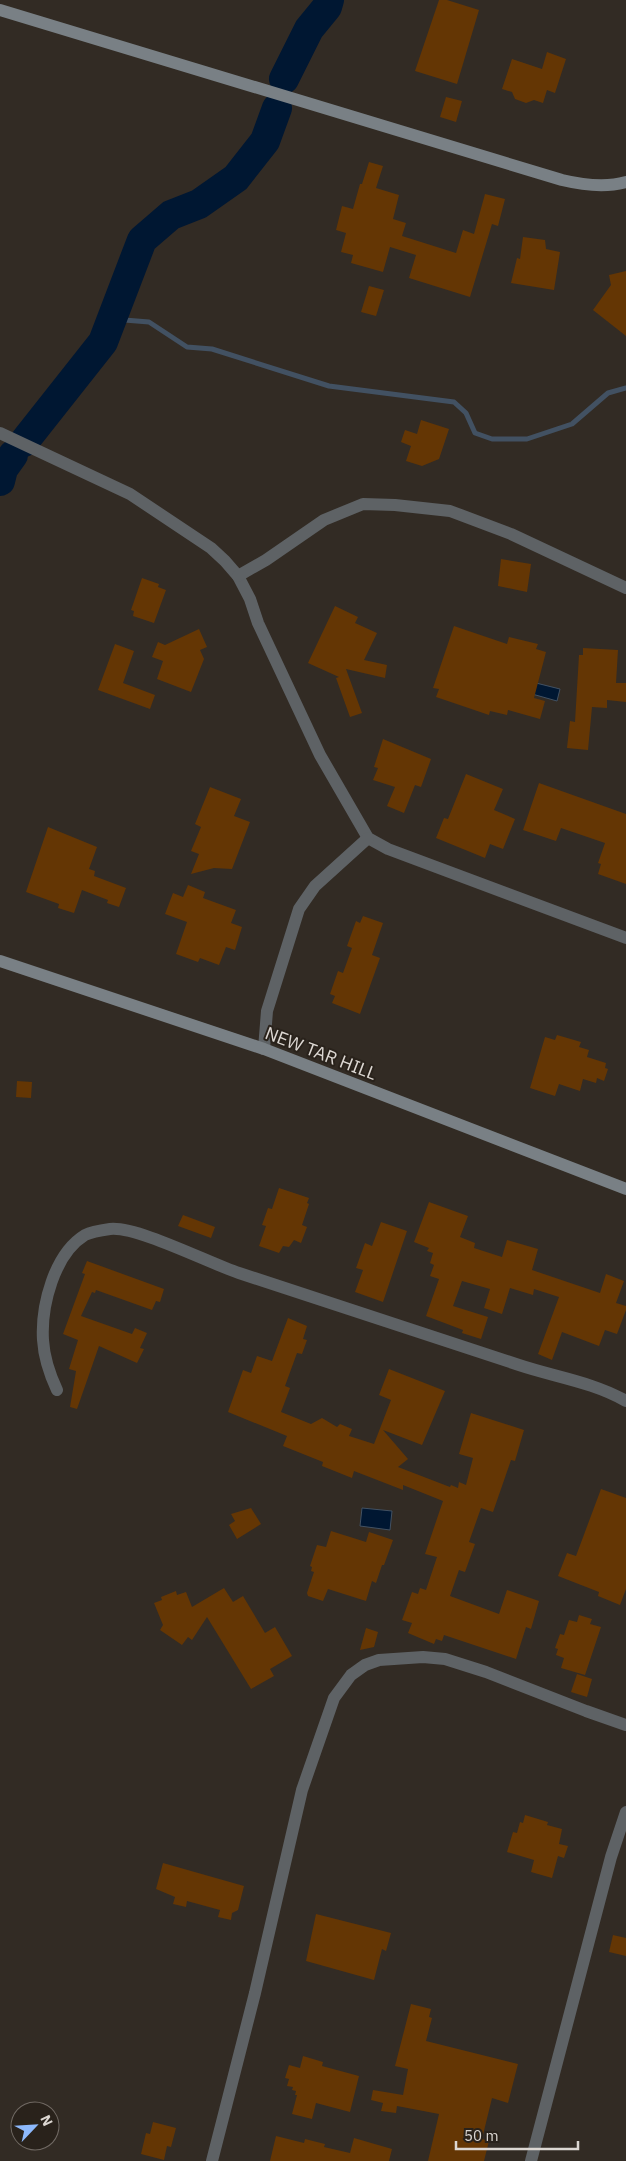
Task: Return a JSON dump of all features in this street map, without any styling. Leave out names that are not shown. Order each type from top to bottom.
[{"type":"street","points":[[0,10],[562,180],[585,185],[602,186],[626,182]]},
{"type":"street","points":[[0,433],[130,494],[210,548],[238,576],[320,756],[368,838],[388,849],[626,938]]},
{"type":"street","points":[[238,576],[266,560],[324,520],[364,504],[387,504],[450,511],[512,534],[626,588]]},
{"type":"street","points":[[264,1049],[267,1011],[299,910],[315,886],[368,838]]},
{"type":"street","name":"NEW TAR HILL","points":[[0,961],[264,1049],[626,1188]]},
{"type":"street","points":[[57,1390],[50,1375],[43,1341],[43,1314],[49,1285],[73,1245],[86,1234],[113,1229],[139,1234],[216,1266],[520,1366],[590,1385],[626,1401]]},
{"type":"street","points":[[212,2161],[255,1993],[302,1790],[334,1698],[351,1675],[365,1665],[392,1657],[445,1659],[486,1672],[626,1725]]},
{"type":"street","points":[[531,2161],[611,1857],[626,1812]]},
{"type":"water","points":[[536,683],[560,689],[557,701],[532,694]]},
{"type":"water","points":[[362,1508],[392,1511],[390,1530],[360,1526]]},
{"type":"building","points":[[439,0],[447,0],[479,10],[457,84],[415,71]]},
{"type":"building","points":[[547,52],[566,59],[555,93],[547,90],[543,103],[534,100],[526,103],[515,99],[512,92],[502,89],[512,59],[542,69]]},
{"type":"building","points":[[446,97],[462,101],[456,122],[440,117]]},
{"type":"building","points":[[369,162],[383,166],[376,188],[399,195],[393,219],[406,223],[402,236],[456,253],[463,230],[474,234],[485,194],[505,199],[498,226],[492,224],[470,297],[409,278],[416,255],[390,247],[383,272],[351,263],[353,255],[341,252],[346,233],[336,230],[342,206],[353,209]]},
{"type":"building","points":[[523,237],[545,240],[546,249],[560,252],[554,290],[511,283],[517,258],[520,259]]},
{"type":"building","points":[[626,271],[626,336],[593,310],[611,285],[609,275]]},
{"type":"building","points":[[369,286],[384,290],[376,316],[361,312]]},
{"type":"building","points":[[421,420],[449,429],[439,459],[422,466],[406,461],[411,446],[401,442],[405,430],[417,434]]},
{"type":"building","points":[[501,559],[531,564],[527,592],[498,586]]},
{"type":"building","points":[[142,578],[159,584],[158,587],[166,590],[154,623],[133,616],[134,611],[131,610]]},
{"type":"building","points":[[335,606],[358,617],[355,623],[377,633],[364,660],[387,665],[385,678],[346,669],[362,713],[350,717],[336,678],[339,677],[308,663]]},
{"type":"building","points":[[454,626],[507,644],[509,637],[538,644],[536,649],[546,652],[534,698],[545,701],[540,719],[508,710],[507,715],[490,711],[489,715],[436,697],[439,689],[433,688]]},
{"type":"building","points":[[199,629],[207,647],[200,650],[204,659],[191,692],[157,679],[163,661],[152,657],[158,642],[165,645]]},
{"type":"building","points":[[115,644],[134,651],[123,683],[155,695],[150,709],[98,690]]},
{"type":"building","points":[[583,648],[618,650],[616,683],[626,683],[626,702],[607,700],[607,708],[592,707],[588,750],[567,748],[570,721],[575,722],[579,655],[583,655]]},
{"type":"building","points":[[383,739],[431,759],[421,787],[415,785],[404,813],[387,806],[395,787],[373,780],[378,768],[374,767]]},
{"type":"building","points":[[466,774],[503,789],[494,810],[515,819],[503,849],[490,844],[485,858],[436,838],[444,818],[448,819]]},
{"type":"building","points":[[539,783],[626,814],[626,884],[598,874],[601,864],[598,863],[605,843],[561,828],[556,841],[523,830]]},
{"type":"building","points":[[210,787],[241,799],[234,816],[250,822],[232,869],[214,868],[191,874],[199,854],[191,851],[201,827],[195,824]]},
{"type":"building","points":[[48,827],[97,847],[89,869],[95,871],[94,876],[126,888],[119,907],[107,903],[108,900],[82,890],[74,913],[58,908],[59,904],[26,892]]},
{"type":"building","points":[[188,885],[205,892],[203,898],[236,910],[231,923],[242,927],[235,950],[226,947],[219,965],[200,958],[198,962],[176,954],[187,922],[165,914],[173,893],[183,897]]},
{"type":"building","points":[[363,916],[383,923],[372,955],[380,958],[360,1014],[332,1003],[335,996],[330,994],[338,971],[343,973],[352,948],[347,946],[356,921],[360,923]]},
{"type":"building","points":[[557,1035],[581,1042],[579,1047],[589,1050],[587,1057],[606,1063],[605,1068],[608,1069],[604,1081],[597,1078],[596,1083],[583,1079],[580,1091],[559,1084],[555,1096],[530,1088],[545,1037],[555,1040]]},
{"type":"building","points":[[17,1081],[32,1082],[31,1098],[16,1097]]},
{"type":"building","points":[[279,1188],[309,1198],[307,1203],[309,1204],[302,1225],[307,1227],[301,1243],[294,1240],[289,1247],[283,1246],[279,1253],[259,1246],[266,1226],[262,1225],[268,1208],[272,1209]]},
{"type":"building","points":[[429,1202],[468,1216],[460,1237],[475,1243],[474,1248],[502,1257],[507,1240],[538,1249],[532,1270],[600,1293],[606,1274],[624,1281],[616,1303],[626,1306],[626,1310],[617,1334],[605,1330],[599,1346],[562,1332],[552,1360],[538,1354],[559,1297],[534,1289],[533,1295],[510,1288],[502,1314],[484,1308],[490,1289],[462,1281],[453,1306],[488,1317],[481,1339],[462,1333],[463,1330],[426,1316],[439,1279],[430,1276],[434,1265],[430,1263],[433,1253],[427,1251],[429,1248],[414,1242]]},
{"type":"building","points":[[183,1215],[215,1227],[211,1238],[178,1226]]},
{"type":"building","points":[[381,1222],[407,1231],[383,1302],[355,1292],[363,1270],[356,1268],[365,1243],[372,1246]]},
{"type":"building","points":[[87,1261],[164,1289],[160,1302],[156,1301],[152,1310],[96,1290],[95,1293],[92,1292],[81,1316],[132,1334],[135,1328],[147,1333],[140,1348],[144,1349],[137,1363],[99,1346],[77,1409],[70,1407],[76,1371],[69,1369],[78,1340],[63,1334],[85,1274],[82,1273]]},
{"type":"building","points":[[288,1318],[307,1326],[303,1339],[307,1340],[302,1354],[297,1353],[285,1386],[290,1388],[281,1412],[311,1424],[322,1418],[337,1427],[340,1424],[352,1429],[349,1436],[374,1444],[391,1400],[379,1395],[389,1369],[445,1391],[422,1445],[383,1430],[408,1459],[398,1467],[450,1487],[451,1485],[458,1488],[459,1482],[466,1485],[473,1458],[459,1454],[471,1413],[524,1430],[515,1461],[511,1460],[493,1512],[481,1508],[469,1542],[475,1544],[465,1572],[459,1570],[450,1596],[499,1614],[507,1590],[539,1601],[531,1629],[526,1627],[516,1659],[444,1635],[442,1641],[436,1639],[434,1644],[408,1633],[412,1623],[402,1620],[412,1592],[418,1594],[420,1588],[426,1590],[437,1557],[425,1554],[443,1501],[403,1485],[403,1490],[354,1471],[352,1478],[322,1466],[323,1462],[283,1446],[287,1436],[228,1412],[243,1370],[251,1373],[257,1356],[272,1361]]},
{"type":"building","points":[[601,1489],[626,1498],[626,1589],[620,1605],[598,1596],[599,1592],[558,1576],[567,1553],[576,1556]]},
{"type":"building","points":[[251,1508],[261,1524],[237,1539],[229,1525],[235,1521],[231,1514]]},
{"type":"building","points":[[331,1531],[366,1542],[369,1532],[393,1540],[376,1583],[372,1581],[366,1601],[328,1589],[323,1601],[308,1596],[307,1593],[314,1572],[311,1571],[312,1567],[310,1566],[317,1545],[326,1547]]},
{"type":"building","points":[[224,1588],[233,1602],[243,1596],[265,1633],[275,1627],[292,1656],[270,1669],[274,1676],[251,1689],[207,1617],[192,1640],[188,1637],[182,1645],[160,1630],[163,1625],[154,1603],[162,1600],[161,1597],[176,1591],[177,1595],[186,1592],[192,1607]]},
{"type":"building","points":[[579,1615],[592,1619],[590,1624],[601,1627],[585,1675],[561,1668],[564,1658],[556,1655],[558,1649],[555,1648],[560,1634],[564,1635],[569,1620],[577,1622]]},
{"type":"building","points":[[366,1628],[378,1632],[374,1647],[360,1650]]},
{"type":"building","points":[[577,1674],[592,1679],[587,1697],[571,1692]]},
{"type":"building","points":[[525,1815],[548,1822],[547,1825],[562,1829],[559,1844],[568,1846],[564,1858],[558,1856],[552,1878],[531,1872],[534,1860],[507,1852],[513,1832],[517,1833],[520,1822],[523,1823]]},
{"type":"building","points":[[163,1863],[244,1886],[238,1910],[232,1913],[231,1920],[218,1917],[220,1910],[187,1901],[186,1907],[173,1904],[175,1897],[156,1889]]},
{"type":"building","points":[[316,1914],[391,1933],[386,1951],[382,1949],[374,1980],[306,1961]]},
{"type":"building","points":[[613,1935],[626,1938],[626,1956],[609,1952]]},
{"type":"building","points":[[411,2004],[431,2009],[429,2017],[432,2018],[426,2041],[518,2064],[508,2103],[492,2098],[482,2139],[489,2141],[484,2161],[428,2161],[439,2114],[397,2106],[396,2113],[381,2111],[383,2103],[371,2100],[373,2090],[403,2095],[408,2069],[395,2066]]},
{"type":"building","points":[[303,2056],[323,2062],[322,2066],[359,2076],[350,2112],[316,2103],[312,2119],[292,2114],[297,2095],[295,2095],[296,2091],[292,2090],[293,2087],[287,2086],[289,2079],[285,2078],[289,2065],[300,2068]]},
{"type":"building","points":[[153,2122],[176,2128],[171,2147],[167,2146],[164,2160],[141,2154],[146,2133],[150,2134]]},
{"type":"building","points":[[276,2136],[304,2143],[305,2139],[325,2144],[324,2147],[350,2153],[354,2138],[392,2149],[389,2161],[270,2161]]},
{"type":"waterway","points":[[284,79],[309,29],[327,7],[329,0]]},
{"type":"waterway","points":[[24,442],[103,342],[142,240],[171,215],[199,204],[236,178],[265,141],[277,108]]},
{"type":"waterway","points":[[112,319],[149,322],[187,347],[212,349],[329,386],[454,402],[466,413],[475,433],[492,439],[527,439],[572,424],[608,393],[626,388]]},
{"type":"waterway","points":[[0,481],[3,469],[13,455]]}]
